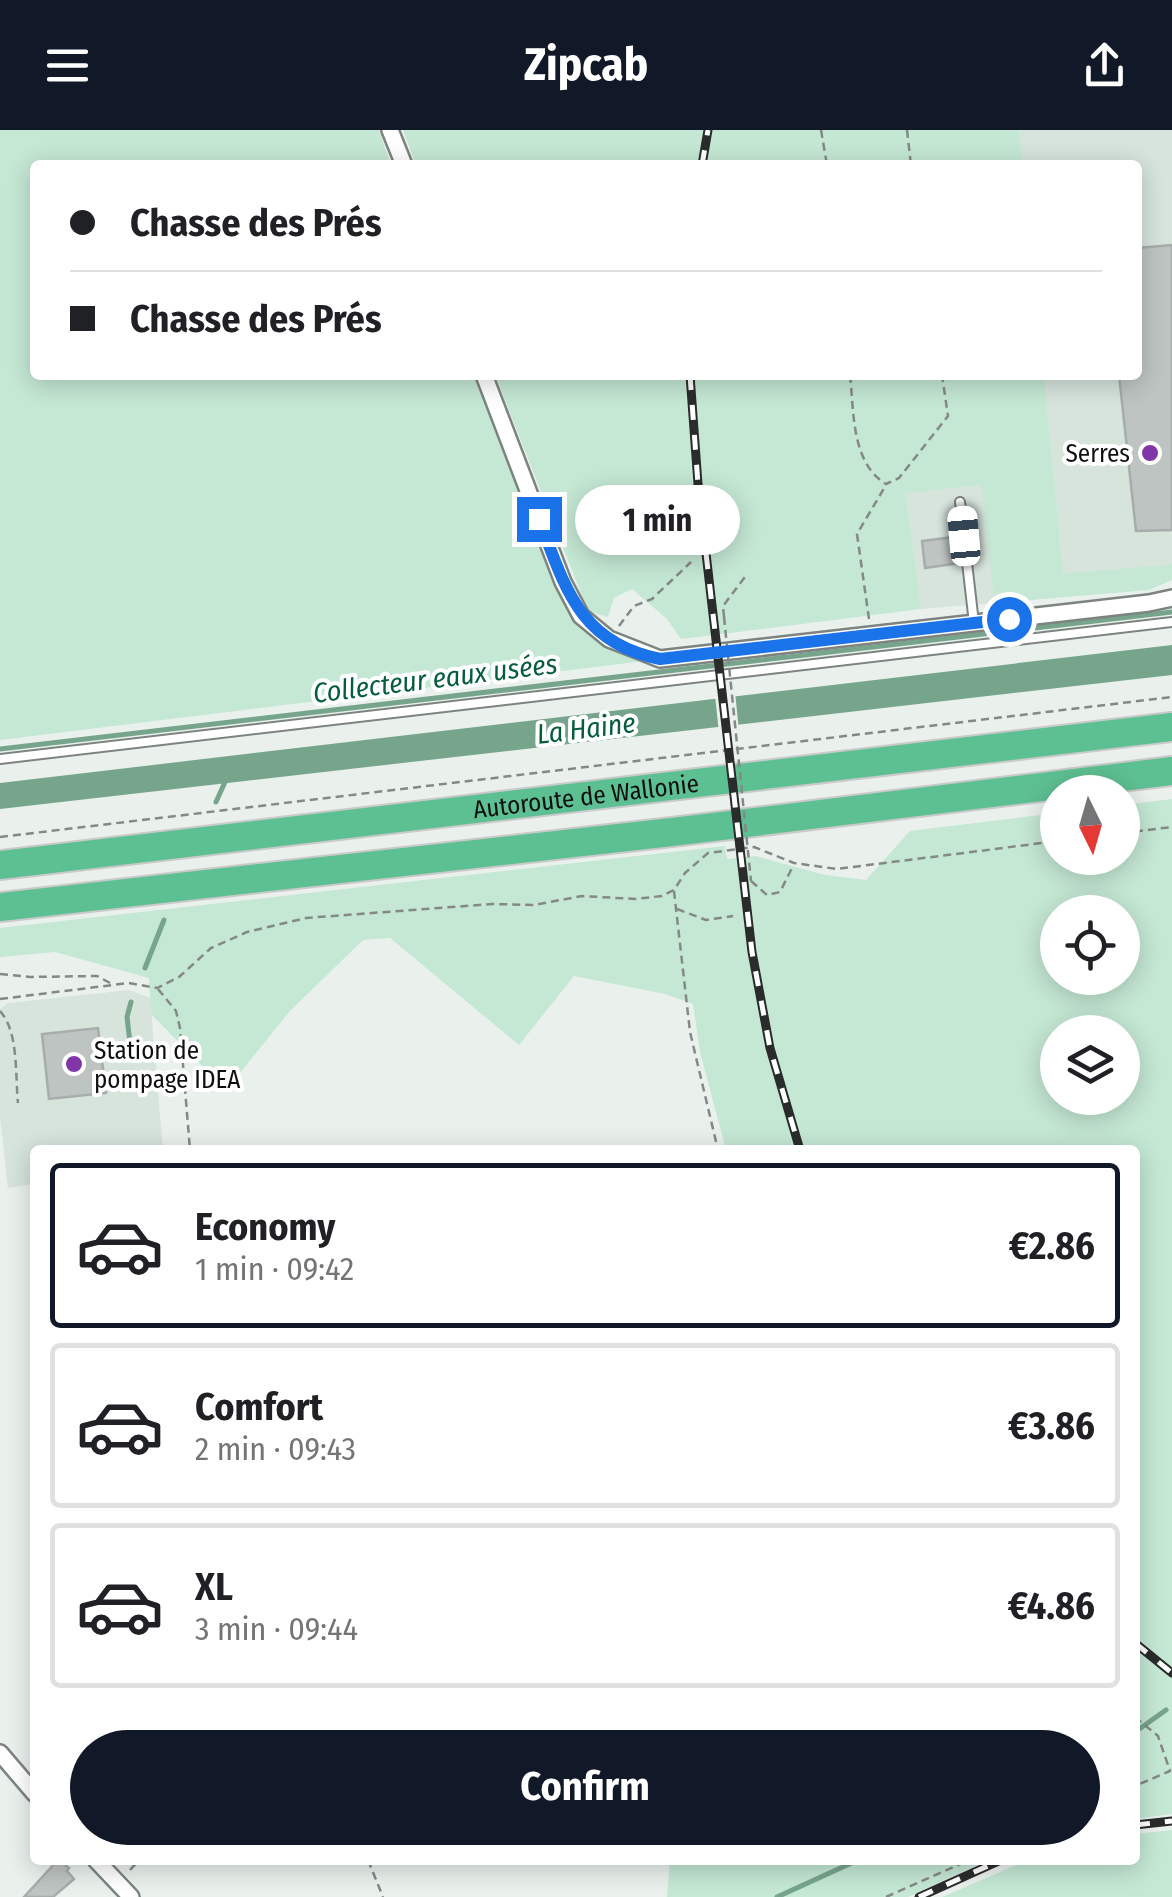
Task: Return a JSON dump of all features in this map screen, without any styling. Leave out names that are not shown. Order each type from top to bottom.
[{"type":"highway","name":"Autoroute de Wallonie","points":[[0,864],[1172,727]]},
{"type":"highway","name":"Autoroute de Wallonie","points":[[0,908],[1172,770]]},
{"type":"street","points":[[390,130],[402,160]]},
{"type":"street","points":[[486,380],[563,582],[581,616],[609,639],[660,659],[1172,598]]},
{"type":"street","points":[[0,1754],[30,1788]]},
{"type":"street","points":[[101,1865],[131,1897]]},
{"type":"lane","points":[[960,502],[974,623]]},
{"type":"lane","points":[[0,760],[1172,622]]},
{"type":"path","points":[[821,130],[826,160]]},
{"type":"path","points":[[907,130],[911,160]]},
{"type":"path","points":[[851,380],[864,458],[886,484]]},
{"type":"path","points":[[871,635],[857,534],[886,484],[899,478],[948,416],[943,380]]},
{"type":"path","points":[[609,639],[634,606],[652,599],[691,562]]},
{"type":"path","points":[[745,578],[723,606],[751,882],[767,895],[780,892],[794,863]]},
{"type":"path","points":[[0,837],[1172,698]]},
{"type":"path","points":[[1140,831],[1172,827]]},
{"type":"path","points":[[717,1145],[690,1032],[674,890],[685,873],[708,853],[754,847],[794,863],[837,868],[1040,843]]},
{"type":"path","points":[[0,1000],[128,982],[157,988],[179,978],[211,948],[246,932],[306,918],[492,904],[534,906],[582,896],[646,898],[674,890]]},
{"type":"path","points":[[676,908],[706,920],[733,916]]},
{"type":"path","points":[[0,974],[97,976],[111,984]]},
{"type":"path","points":[[157,988],[176,1011],[180,1028],[190,1145]]},
{"type":"path","points":[[0,1011],[8,1020],[12,1038],[18,1103]]},
{"type":"path","points":[[1140,1721],[1158,1736],[1170,1771],[1140,1784]]},
{"type":"path","points":[[370,1865],[382,1897]]},
{"type":"path","points":[[886,1897],[958,1865]]},
{"type":"shaded area","points":[[0,130],[379,130],[389,160],[30,160],[30,380],[486,380],[581,616],[660,659],[0,740]]},
{"type":"shaded area","points":[[403,130],[1019,130],[1022,160],[414,160]]},
{"type":"shaded area","points":[[1019,130],[1172,130],[1172,564],[1063,575],[1044,380],[1142,380],[1142,160],[1022,160]]},
{"type":"shaded area","points":[[497,380],[1044,380],[1063,574],[1172,564],[1172,580],[1149,590],[994,603],[982,485],[906,493],[921,609],[681,639],[666,618],[632,589],[614,598],[608,617],[588,611]]},
{"type":"shaded area","points":[[983,485],[994,603],[921,609],[906,492]]},
{"type":"shaded area","points":[[1172,799],[1172,1814],[1140,1818],[1140,1145],[725,1145],[700,1052],[693,1004],[665,994],[574,976],[519,1045],[390,938],[363,940],[290,1011],[226,1090],[151,1014],[149,978],[55,952],[0,957],[0,928],[725,846],[727,859],[756,856],[825,875],[866,880],[910,831],[1040,815],[1040,875],[1140,875],[1140,803]]},
{"type":"shaded area","points":[[129,990],[150,998],[163,1145],[30,1145],[30,1185],[8,1188],[0,1117],[0,1009],[8,1003]]},
{"type":"shaded area","points":[[1172,1830],[1172,1897],[942,1897],[1016,1865],[1140,1865],[1140,1833]]},
{"type":"shaded area","points":[[670,1865],[977,1865],[908,1897],[667,1897]]},
{"type":"water","name":"La Haine","points":[[1172,645],[1172,675],[0,809],[0,783]]},
{"type":"pier","points":[[735,692],[739,731],[719,733],[715,695]]},
{"type":"building","name":"Serres","points":[[1172,245],[1172,530],[1136,531],[1120,380],[1142,380],[1142,248]]},
{"type":"building","points":[[954,537],[960,563],[925,568],[922,541]]},
{"type":"building","name":"Station de pompage IDEA","points":[[98,1028],[106,1093],[49,1099],[42,1034]]},
{"type":"building","points":[[53,1865],[69,1868],[67,1871],[74,1879],[53,1897],[24,1897]]},
{"type":"waterway","name":"Collecteur eaux usées","points":[[0,749],[1172,612]]},
{"type":"waterway","points":[[216,802],[225,782]]},
{"type":"waterway","points":[[145,968],[164,920]]},
{"type":"waterway","points":[[131,1002],[127,1017],[132,1060]]},
{"type":"waterway","points":[[1140,1728],[1166,1710]]},
{"type":"waterway","points":[[777,1897],[847,1865]]},
{"type":"railway","points":[[703,160],[708,130]]},
{"type":"railway","points":[[690,380],[698,484],[752,952],[770,1048],[799,1145]]},
{"type":"railway","points":[[1140,1647],[1172,1673]]},
{"type":"railway","points":[[1140,1824],[1172,1821]]},
{"type":"railway","points":[[919,1897],[990,1865]]},
{"type":"place","name":"Serres","points":[[1150,453]]},
{"type":"place","name":"Station de pompage IDEA","points":[[74,1064]]},
{"type":"route","points":[[539,519],[563,582],[581,616],[609,639],[660,659],[1009,619]]}]
